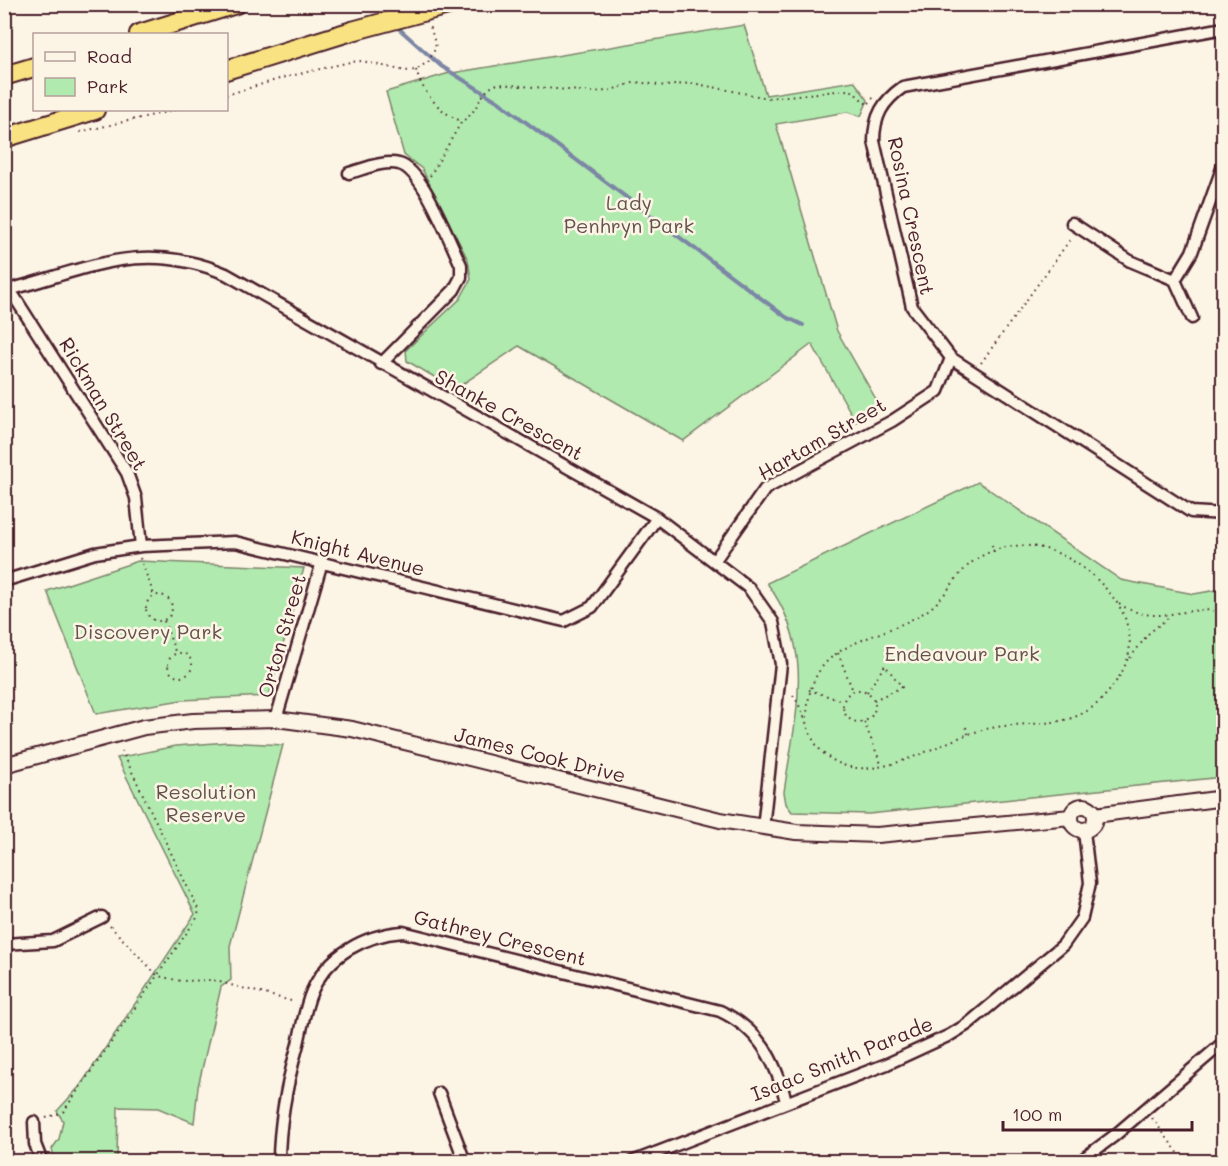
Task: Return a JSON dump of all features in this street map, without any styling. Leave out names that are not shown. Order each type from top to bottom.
[{"type":"highway","points":[[142,33],[236,4]]},
{"type":"highway","points":[[228,69],[352,31],[452,4]]},
{"type":"highway","points":[[4,76],[33,67]]},
{"type":"highway","points":[[4,138],[92,111]]},
{"type":"street","points":[[883,105],[903,87],[932,80],[1224,28]]},
{"type":"street","name":"Rosina Crescent","points":[[883,105],[877,116],[874,141],[912,307],[951,358],[1191,512],[1224,514]]},
{"type":"street","points":[[349,173],[385,164],[398,163],[409,167],[420,181],[462,266],[461,277],[454,290],[381,364]]},
{"type":"street","points":[[1175,280],[1192,252],[1224,163]]},
{"type":"street","points":[[1072,223],[1130,261],[1175,280],[1192,318]]},
{"type":"street","name":"Shanke Crescent","points":[[7,290],[98,264],[134,257],[187,260],[226,274],[381,364],[657,518],[749,588],[773,622],[781,664],[763,828]]},
{"type":"street","name":"Rickman Street","points":[[7,290],[127,473],[136,498],[138,547]]},
{"type":"street","name":"Hartam Street","points":[[715,560],[765,489],[892,421],[938,391],[951,358]]},
{"type":"street","name":"Knight Avenue","points":[[4,581],[95,554],[138,547],[235,542],[564,621],[592,607],[657,518]]},
{"type":"street","name":"Orton Street","points":[[276,719],[322,562]]},
{"type":"street","name":"James Cook Drive","points":[[4,765],[144,728],[193,721],[276,719],[352,729],[763,828],[820,834],[878,835],[1071,817]]},
{"type":"street","points":[[1095,815],[1224,798]]},
{"type":"street","points":[[1081,806],[1090,808],[1095,815],[1094,824],[1084,831],[1074,826],[1071,817],[1075,809],[1081,806]]},
{"type":"street","name":"Isaac Smith Parade","points":[[632,1161],[662,1156],[786,1101],[887,1064],[950,1035],[1001,998],[1062,945],[1082,918],[1089,895],[1089,869],[1084,831]]},
{"type":"street","points":[[4,944],[53,941],[102,917]]},
{"type":"street","name":"Gathrey Crescent","points":[[279,1161],[287,1082],[318,979],[339,955],[376,936],[402,932],[720,1011],[738,1019],[765,1045],[786,1101]]},
{"type":"street","points":[[1080,1161],[1145,1110],[1224,1042]]},
{"type":"street","points":[[439,1093],[465,1161]]},
{"type":"street","points":[[34,1122],[35,1144],[42,1161]]},
{"type":"path","points":[[228,94],[286,77],[350,62],[362,61],[405,71],[416,70],[429,61],[434,54]]},
{"type":"path","points":[[416,70],[424,90],[451,116],[462,120]]},
{"type":"path","points":[[420,181],[435,171],[462,120],[467,118],[485,90],[498,84],[592,92],[608,91],[636,82],[666,86],[692,83],[768,98],[847,90],[852,91],[868,105],[872,98],[883,105]]},
{"type":"path","points":[[77,132],[171,111]]},
{"type":"path","points":[[974,373],[1072,238],[1072,223]]},
{"type":"path","points":[[992,545],[994,552]]},
{"type":"path","points":[[807,722],[809,690],[818,670],[838,653],[927,611],[946,593],[966,568],[994,552],[1017,546],[1053,549],[1073,558],[1119,604],[1138,614],[1169,616],[1204,610],[1224,613]]},
{"type":"path","points":[[138,547],[154,595]]},
{"type":"path","points":[[154,595],[164,595],[171,601],[171,614],[164,621],[156,621],[147,613],[146,604],[154,595]]},
{"type":"path","points":[[1119,604],[1127,622],[1130,658]]},
{"type":"path","points":[[793,695],[807,722],[814,744],[831,759],[854,768],[882,766],[968,734],[1004,725],[1052,723],[1078,717],[1102,700],[1149,633],[1169,616]]},
{"type":"path","points":[[164,621],[176,654]]},
{"type":"path","points":[[838,653],[853,691]]},
{"type":"path","points":[[176,654],[186,655],[191,661],[190,672],[183,677],[171,674],[167,667],[169,659],[176,654]]},
{"type":"path","points":[[867,692],[885,665],[902,687],[874,700]]},
{"type":"path","points":[[809,690],[843,701]]},
{"type":"path","points":[[853,691],[867,692],[874,700],[874,712],[858,723],[849,719],[843,710],[843,701],[853,691]]},
{"type":"path","points":[[864,721],[882,766]]},
{"type":"path","points":[[966,727],[968,734]]},
{"type":"path","points":[[34,1122],[63,1112],[158,976],[197,918],[199,911],[122,751]]},
{"type":"path","points":[[102,917],[158,976],[181,981],[212,980],[308,1006]]},
{"type":"path","points":[[1145,1110],[1185,1161]]},
{"type":"green space","name":"Lady Penhryn Park","points":[[744,25],[766,95],[854,81],[868,100],[861,116],[847,112],[776,124],[837,331],[881,408],[856,422],[812,344],[683,441],[519,346],[455,389],[407,361],[406,350],[460,299],[471,279],[468,260],[422,169],[404,155],[386,92],[446,74]]},
{"type":"green space","name":"Endeavour Park","points":[[978,482],[1121,580],[1194,594],[1223,589],[1223,777],[869,814],[792,812],[786,804],[784,792],[797,710],[797,659],[783,608],[767,583]]},
{"type":"green space","name":"Discovery Park","points":[[138,561],[304,568],[269,696],[182,700],[96,714],[47,591]]},
{"type":"green space","name":"Resolution Reserve","points":[[228,742],[283,745],[230,946],[231,980],[221,987],[198,1087],[194,1123],[158,1108],[118,1107],[117,1161],[55,1161],[52,1149],[59,1139],[63,1121],[57,1111],[80,1086],[195,914],[117,758],[176,746]]},
{"type":"waterway","points":[[375,4],[387,16]]},
{"type":"waterway","points":[[396,26],[441,66],[499,102],[786,317],[803,325]]}]
